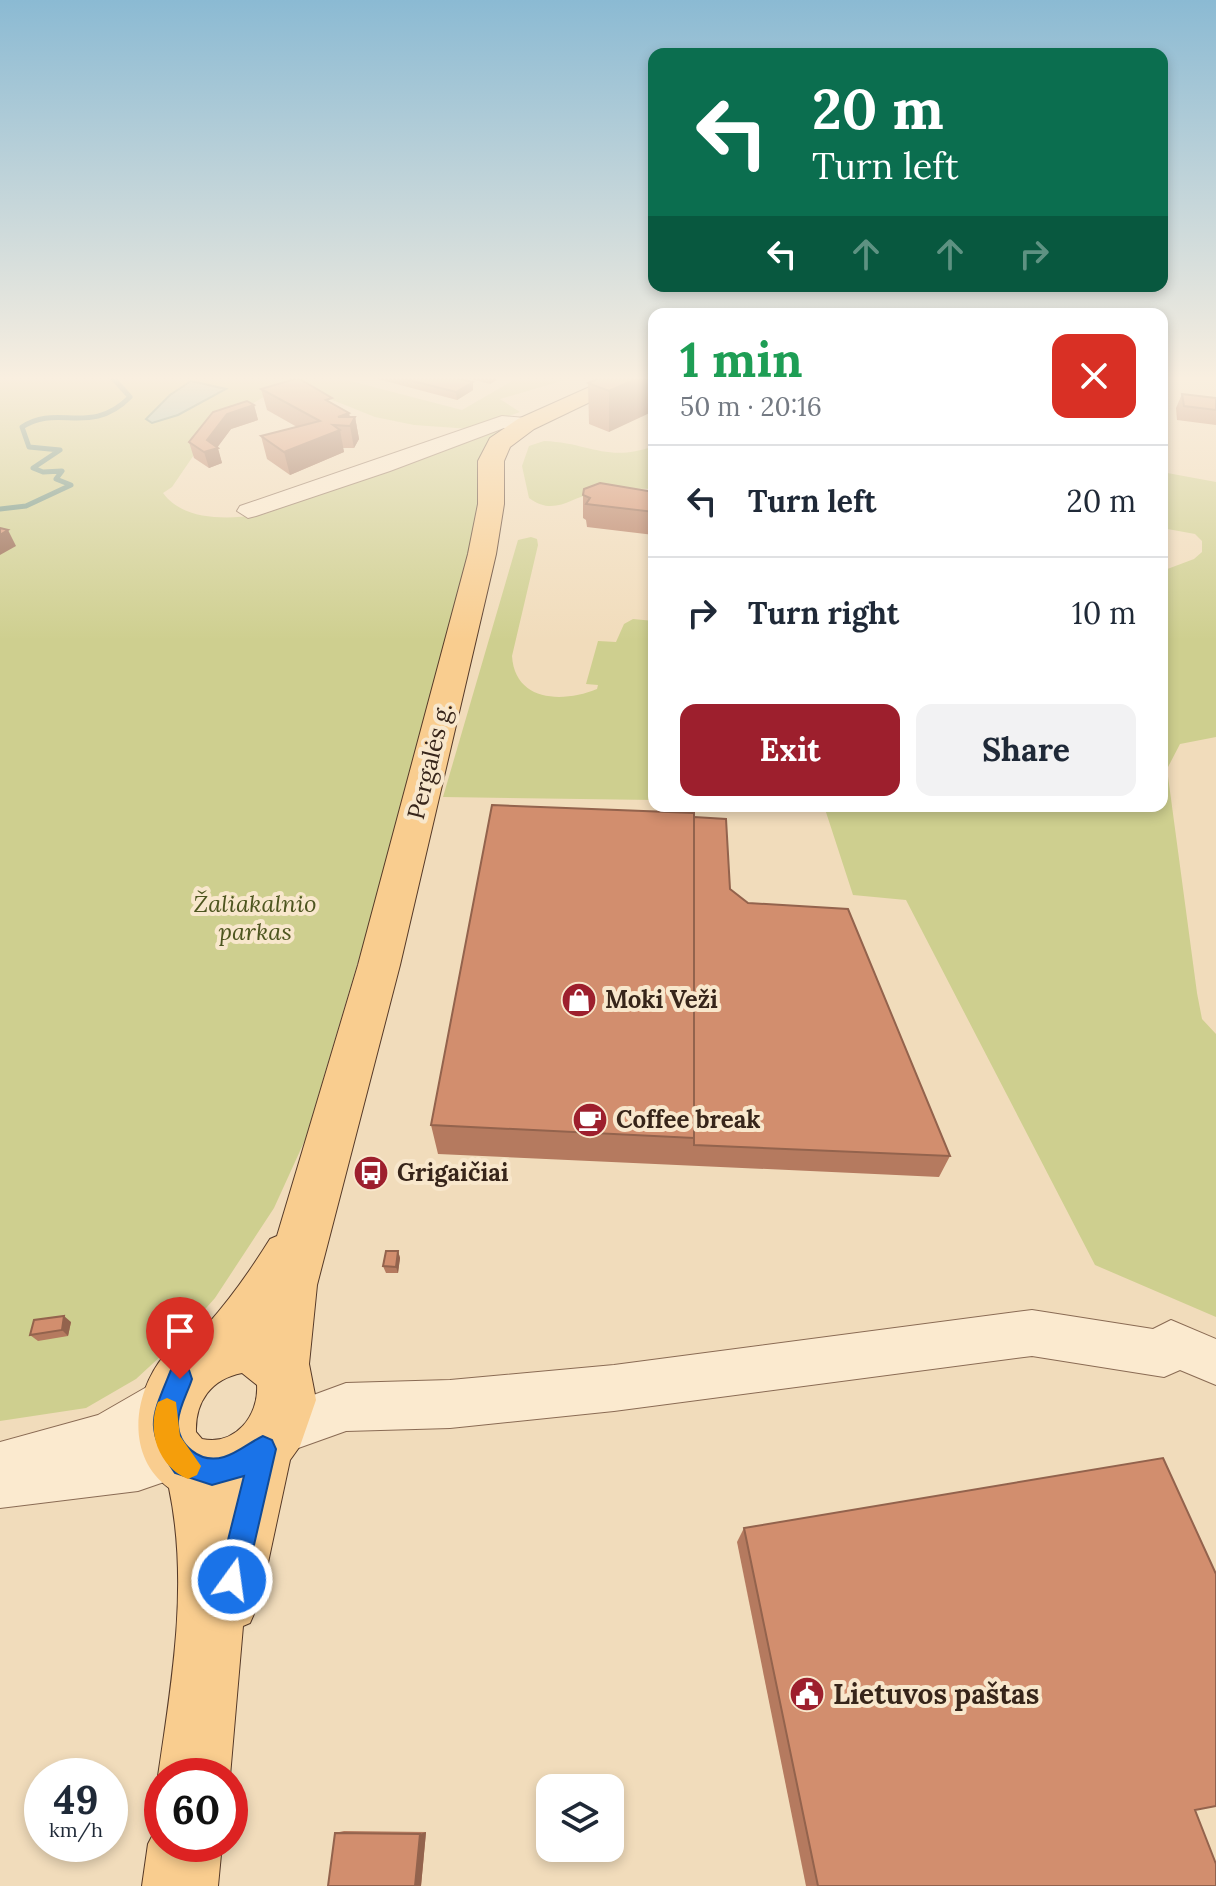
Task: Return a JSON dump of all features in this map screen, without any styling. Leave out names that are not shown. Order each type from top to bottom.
[{"type":"main road","name":"Pergalės g.","points":[[205,1695],[276,1407],[290,1285],[379,965],[489,526],[493,465]]},
{"type":"main road","name":"Pergalės g.","points":[[225,1348],[275,1281],[307,1220]]},
{"type":"main road","points":[[225,1348],[257,1348],[276,1407],[230,1469],[186,1462],[167,1438],[165,1418],[171,1396],[193,1365],[225,1348]]},
{"type":"main road","name":"Pergalės g.","points":[[186,1462],[208,1514],[211,1552],[205,1695],[196,1758]]},
{"type":"main road","points":[[180,1886],[183,1862]]},
{"type":"street","points":[[248,511],[388,465]]},
{"type":"street","points":[[276,1407],[450,1404],[614,1388],[1032,1333],[1164,1354],[1171,1343],[1216,1362]]},
{"type":"street","points":[[0,1466],[108,1436],[171,1396]]},
{"type":"street","points":[[0,1483],[186,1462]]},
{"type":"green space","name":"Žaliakalnio parkas","points":[[0,465],[187,465],[172,487],[163,493],[172,503],[184,510],[210,517],[239,517],[265,514],[396,465],[492,465],[479,501],[469,562],[398,827],[305,1140],[274,1208],[215,1298],[175,1343],[136,1379],[86,1408],[0,1421]]},
{"type":"green space","points":[[648,465],[648,489],[602,492],[547,506],[529,498],[522,466]]},
{"type":"green space","points":[[1168,473],[1216,482],[1216,737],[1180,744],[1168,767],[1168,569],[1194,559],[1202,552],[1202,541],[1195,534],[1168,529]]},
{"type":"green space","points":[[531,537],[537,539],[538,545],[512,656],[515,671],[531,690],[556,697],[597,689],[598,685],[586,684],[598,641],[616,642],[624,624],[633,619],[648,620],[648,800],[443,797],[518,540]]},
{"type":"green space","points":[[1168,776],[1197,993],[1202,1019],[1216,1034],[1216,1317],[1095,1265],[906,900],[853,895],[826,812],[1168,812]]},
{"type":"building","points":[[600,483],[648,491],[648,511],[586,504],[590,498],[583,495],[584,489]]},
{"type":"building","name":"Moki Veži","points":[[492,805],[694,813],[694,1138],[431,1125]]},
{"type":"building","points":[[694,817],[726,819],[730,889],[748,903],[848,909],[950,1156],[694,1145]]},
{"type":"building","points":[[386,1251],[398,1251],[396,1267],[383,1266]]},
{"type":"building","points":[[64,1316],[62,1330],[30,1335],[34,1320]]},
{"type":"building","points":[[1163,1458],[1216,1574],[1216,1806],[1195,1810],[1216,1864],[1216,1886],[818,1886],[744,1528]]},
{"type":"building","points":[[335,1833],[420,1834],[415,1886],[328,1886]]},
{"type":"waterway","points":[[0,509],[26,506],[71,485],[56,479],[62,471],[43,472],[33,468],[37,465]]},
{"type":"slow traffic","points":[[167,1411],[167,1438],[176,1455],[188,1466]]},
{"type":"place","name":"Moki Veži","points":[[579,1000]]},
{"type":"place","name":"Coffee break","points":[[590,1120]]},
{"type":"place","name":"Grigaičiai","points":[[371,1173]]},
{"type":"place","name":"Lietuvos paštas","points":[[807,1694]]},
{"type":"route","points":[[180,1379],[165,1418],[167,1438],[184,1464],[212,1472],[230,1469],[247,1462],[263,1449],[232,1580]]}]
